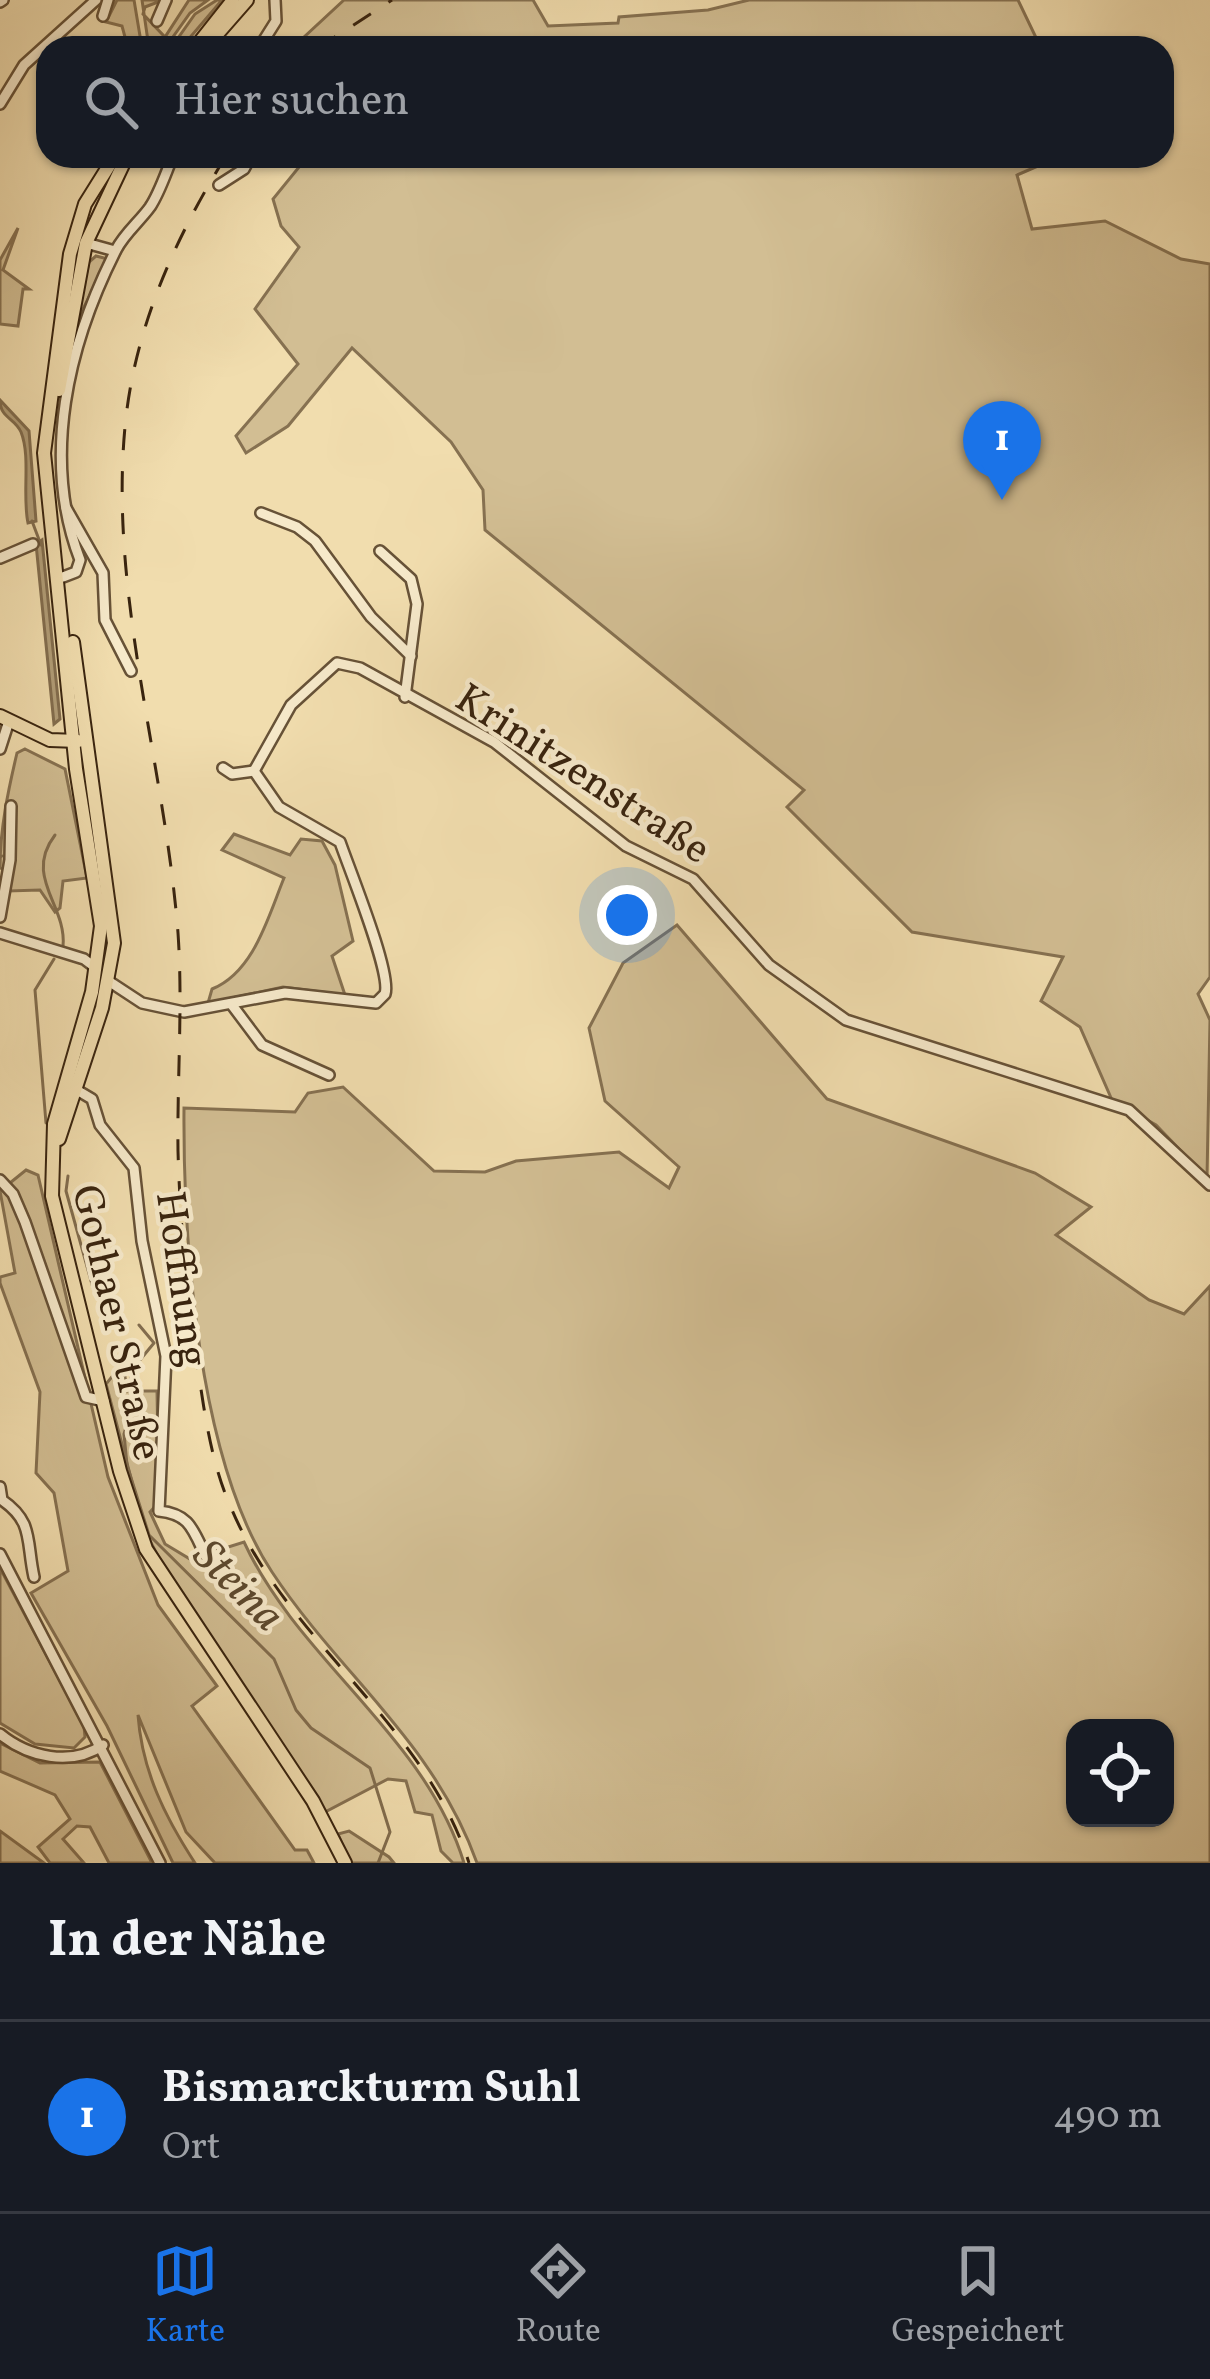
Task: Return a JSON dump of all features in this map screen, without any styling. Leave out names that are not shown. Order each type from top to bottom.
[{"type":"main road","points":[[204,36],[232,0]]},
{"type":"main road","points":[[216,36],[247,0]]},
{"type":"main road","points":[[69,1086],[97,969],[99,904],[46,505],[45,430],[70,254],[86,204],[108,168]]},
{"type":"main road","points":[[69,1086],[108,982],[113,910],[79,741],[52,439],[86,243],[121,168]]},
{"type":"main road","points":[[4,718],[50,740],[79,741]]},
{"type":"main road","name":"Gothaer Straße","points":[[69,1086],[55,1206],[128,1502],[155,1567],[313,1802],[345,1863]]},
{"type":"street","points":[[56,36],[96,0]]},
{"type":"street","points":[[103,16],[108,0]]},
{"type":"street","points":[[156,17],[166,0]]},
{"type":"street","points":[[267,36],[280,2]]},
{"type":"street","points":[[0,104],[36,54]]},
{"type":"street","points":[[63,577],[76,572],[80,560],[63,504],[62,422],[76,352],[115,251],[152,204],[168,168]]},
{"type":"street","points":[[219,185],[245,168]]},
{"type":"street","points":[[86,243],[115,251]]},
{"type":"street","points":[[63,504],[103,573],[105,620],[131,671]]},
{"type":"street","points":[[261,513],[297,527],[316,542],[371,617],[411,656]]},
{"type":"street","points":[[0,558],[33,544]]},
{"type":"street","points":[[380,551],[402,569],[415,590],[405,697]]},
{"type":"street","name":"Krinitzenstraße","points":[[254,771],[291,705],[337,663],[360,668],[405,697],[494,742],[626,846],[693,879],[769,965],[847,1020],[1129,1110],[1210,1185]]},
{"type":"street","points":[[0,749],[4,718]]},
{"type":"street","points":[[0,933],[84,958],[108,982],[156,1007],[184,1012],[286,993],[376,1003],[390,982],[387,968],[358,904],[340,842],[279,807],[254,771],[232,774],[223,768]]},
{"type":"street","points":[[0,917],[10,860],[11,806]]},
{"type":"street","points":[[232,1005],[262,1045],[329,1075]]},
{"type":"street","name":"Hoffnung","points":[[69,1086],[92,1099],[100,1125],[134,1168],[142,1241],[166,1356],[167,1388],[158,1441],[159,1511],[180,1513],[190,1522],[206,1557]]},
{"type":"street","points":[[0,1180],[25,1222],[86,1397],[104,1401]]},
{"type":"street","points":[[0,1487],[2,1500],[19,1510],[27,1530],[34,1577]]},
{"type":"street","points":[[0,1554],[103,1745],[160,1863]]},
{"type":"street","points":[[0,1734],[31,1752],[58,1758],[85,1755],[103,1745]]},
{"type":"shaded area","points":[[117,0],[134,0],[140,36],[125,36],[122,26],[106,22]]},
{"type":"shaded area","points":[[189,0],[208,0],[190,13],[174,36],[166,36]]},
{"type":"shaded area","points":[[222,0],[191,36],[179,36],[195,14]]},
{"type":"shaded area","points":[[344,0],[533,0],[548,26],[618,23],[619,17],[708,10],[749,0],[1018,0],[1035,36],[305,36]]},
{"type":"shaded area","points":[[144,15],[164,36],[147,36]]},
{"type":"shaded area","points":[[298,168],[1033,168],[1017,175],[1032,229],[1105,221],[1181,259],[1210,264],[1210,977],[1198,994],[1210,1020],[1207,1178],[1156,1125],[1112,1100],[1080,1027],[1041,1001],[1063,957],[912,932],[787,807],[804,790],[485,530],[483,490],[451,442],[352,348],[288,426],[246,453],[236,436],[298,364],[255,309],[299,247],[281,226],[273,199]]},
{"type":"shaded area","points":[[18,228],[3,270],[29,289],[23,289],[18,326],[0,324],[0,260]]},
{"type":"shaded area","points":[[96,256],[108,259],[75,325],[89,262]]},
{"type":"shaded area","points":[[0,400],[29,431],[36,521],[28,523],[21,432],[2,411]]},
{"type":"shaded area","points":[[42,540],[60,719],[54,724],[36,544]]},
{"type":"shaded area","points":[[25,749],[65,769],[87,878],[63,881],[60,908],[55,912],[40,890],[8,891],[11,872],[0,868],[17,753]]},
{"type":"shaded area","points":[[234,834],[290,855],[301,839],[322,841],[335,865],[353,941],[332,956],[345,995],[283,987],[208,1003],[212,989],[249,957],[284,878],[222,850]]},
{"type":"shaded area","points":[[677,925],[827,1099],[1035,1173],[1091,1207],[1056,1235],[1149,1300],[1184,1314],[1210,1286],[1210,1863],[477,1863],[436,1781],[299,1609],[247,1525],[211,1411],[200,1348],[187,1221],[184,1108],[295,1112],[308,1093],[343,1087],[434,1171],[485,1172],[516,1161],[619,1152],[669,1188],[679,1167],[605,1101],[589,1028],[623,963]]},
{"type":"shaded area","points":[[26,1170],[38,1175],[108,1477],[158,1605],[217,1686],[192,1706],[295,1850],[307,1850],[314,1863],[215,1863],[186,1832],[138,1715],[144,1755],[157,1793],[195,1863],[173,1863],[107,1726],[31,1593],[68,1571],[54,1493],[36,1473],[40,1392],[0,1283],[0,1277],[15,1273],[0,1191]]},
{"type":"shaded area","points":[[123,1363],[127,1391],[157,1391],[159,1502],[150,1512],[165,1544],[190,1559],[244,1542],[296,1624],[421,1776],[446,1817],[464,1863],[453,1863],[441,1851],[432,1815],[415,1812],[406,1781],[388,1779],[325,1812],[178,1595],[145,1531],[106,1384]]},
{"type":"shaded area","points":[[0,1568],[84,1726],[85,1737],[74,1748],[35,1744],[0,1723]]},
{"type":"shaded area","points":[[0,1743],[40,1763],[100,1762],[152,1863],[109,1863],[90,1827],[77,1826],[63,1839],[84,1863],[50,1863],[38,1847],[70,1819],[55,1795],[0,1771]]},
{"type":"shaded area","points":[[0,1831],[44,1863],[0,1863]]},
{"type":"shaded area","points":[[349,1831],[394,1863],[350,1863],[338,1834]]},
{"type":"waterway","points":[[32,521],[41,545]]},
{"type":"waterway","name":"Steina","points":[[55,835],[43,864],[63,946]]},
{"type":"waterway","name":"Steina","points":[[46,1123],[35,990],[54,959]]},
{"type":"waterway","name":"Steina","points":[[68,1176],[66,1191],[93,1288]]},
{"type":"waterway","name":"Steina","points":[[139,1325],[154,1343],[130,1372],[134,1402],[124,1434],[127,1465],[149,1535],[274,1659],[296,1710],[311,1728],[370,1768],[390,1832],[378,1863]]},
{"type":"railway","points":[[336,36],[392,0]]},
{"type":"railway","points":[[219,168],[174,252],[147,320],[130,391],[122,490],[131,617],[178,933],[179,1178],[194,1342],[219,1476],[257,1558],[421,1768],[449,1813],[469,1863]]},
{"type":"place","name":"Bismarckturm Suhl","points":[[1002,500]]}]
